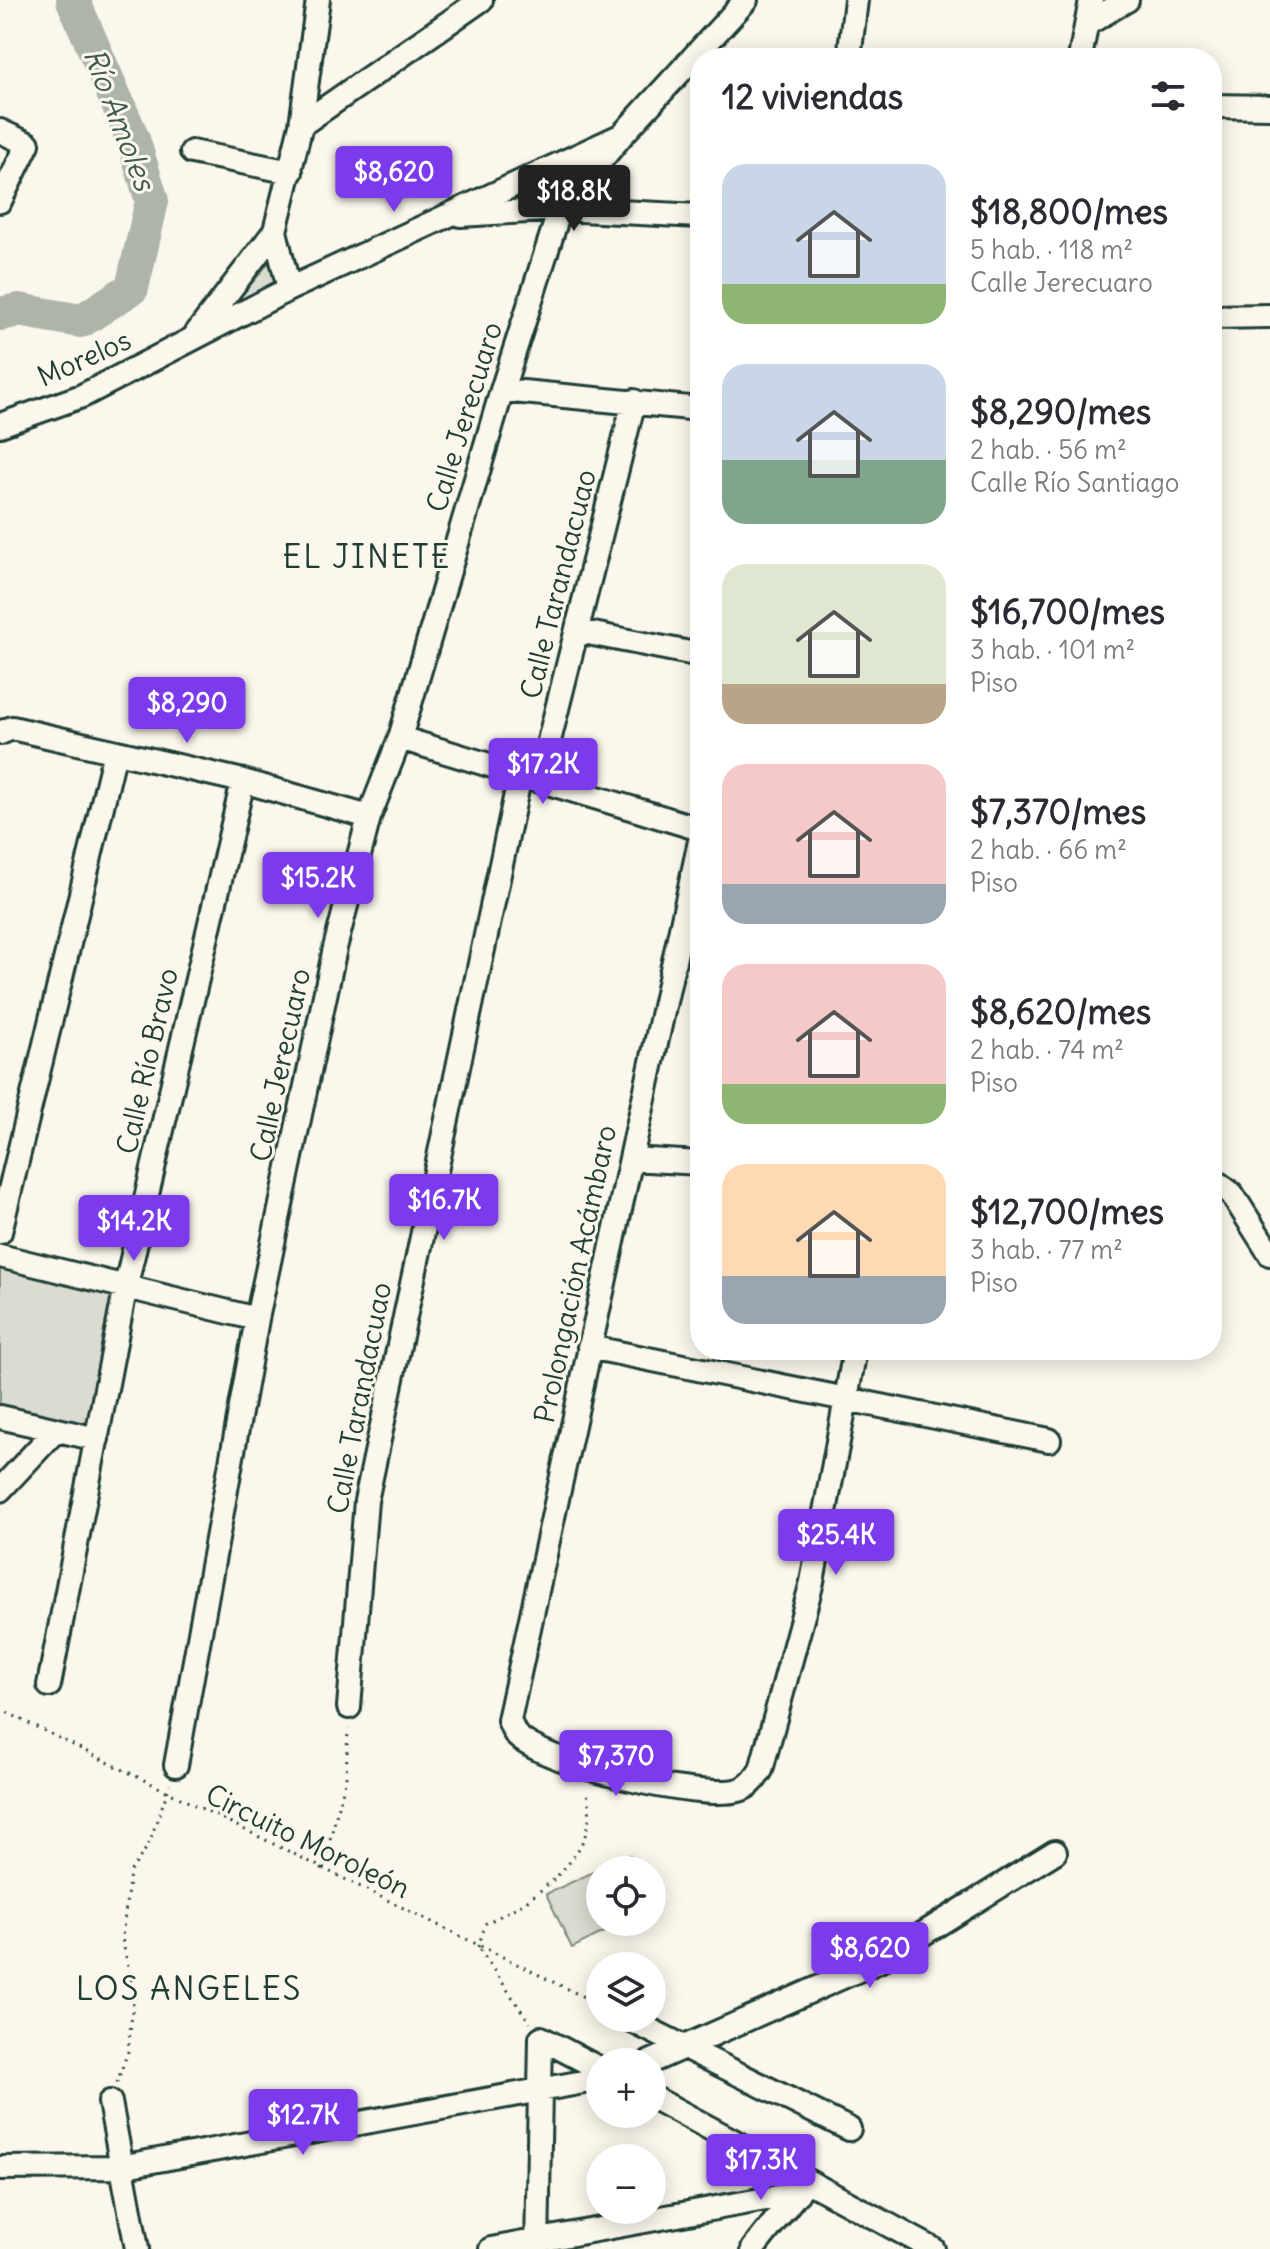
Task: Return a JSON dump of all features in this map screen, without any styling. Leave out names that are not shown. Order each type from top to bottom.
[{"type":"street","points":[[190,341],[275,231],[301,125],[318,0]]},
{"type":"street","points":[[301,125],[481,0]]},
{"type":"street","name":"Calle Jerecuaro","points":[[702,48],[746,0]]},
{"type":"street","points":[[850,48],[856,0]]},
{"type":"street","points":[[1082,48],[1091,0]]},
{"type":"street","points":[[1087,24],[1127,0]]},
{"type":"street","name":"Calle Jerecuaro","points":[[176,1765],[257,1319],[335,948],[369,817],[400,738],[502,390],[560,209],[690,61]]},
{"type":"street","points":[[1222,106],[1270,107]]},
{"type":"street","points":[[0,131],[28,144],[0,201]]},
{"type":"street","name":"Morelos","points":[[0,425],[82,396],[289,289],[622,135]]},
{"type":"street","points":[[192,152],[291,172]]},
{"type":"street","points":[[447,215],[560,209],[690,216]]},
{"type":"street","points":[[275,231],[289,289]]},
{"type":"street","points":[[1222,317],[1270,316]]},
{"type":"street","points":[[502,390],[690,408]]},
{"type":"street","name":"Calle Tarandacuao","points":[[349,1707],[366,1501],[529,778],[578,631],[634,401]]},
{"type":"street","points":[[578,631],[690,653]]},
{"type":"street","points":[[2,732],[12,728],[243,781],[369,817]]},
{"type":"street","points":[[400,738],[690,826]]},
{"type":"street","points":[[0,1232],[115,752]]},
{"type":"street","name":"Calle Río Bravo","points":[[49,1685],[126,1285],[243,781]]},
{"type":"street","name":"Prolongación Acámbaro","points":[[580,1768],[517,1736],[509,1720],[690,887]]},
{"type":"street","points":[[631,1159],[690,1162]]},
{"type":"street","points":[[1222,1186],[1232,1194],[1270,1254]]},
{"type":"street","points":[[0,1256],[257,1319]]},
{"type":"street","points":[[589,1347],[1049,1440]]},
{"type":"street","points":[[580,1768],[688,1789],[738,1790],[753,1783],[761,1770],[812,1582],[853,1360]]},
{"type":"street","points":[[0,1417],[97,1439]]},
{"type":"street","points":[[0,1490],[56,1430]]},
{"type":"street","points":[[666,2055],[879,1961],[1055,1852]]},
{"type":"street","points":[[656,2032],[849,2129]]},
{"type":"street","points":[[537,2245],[541,2038],[586,2062]]},
{"type":"street","points":[[0,2168],[120,2167],[586,2082]]},
{"type":"street","points":[[110,2102],[137,2249]]},
{"type":"street","points":[[666,2105],[802,2188],[933,2249]]},
{"type":"street","points":[[491,2249],[537,2245],[802,2188]]},
{"type":"street","points":[[753,2249],[802,2188]]},
{"type":"path","points":[[322,1870],[346,1778],[349,1707]]},
{"type":"path","name":"Circuito Moroleón","points":[[0,1709],[586,1998]]},
{"type":"path","points":[[110,2102],[128,2051],[134,1994],[122,1938],[130,1872],[148,1846],[176,1765]]},
{"type":"path","points":[[541,2038],[478,1947],[486,1923],[536,1896],[564,1869],[586,1835],[592,1808],[580,1768]]},
{"type":"shaded area","points":[[568,172],[558,207],[486,206]]},
{"type":"shaded area","points":[[273,258],[280,285],[229,310]]},
{"type":"shaded area","points":[[0,1256],[126,1285],[97,1439],[0,1417]]},
{"type":"shaded area","points":[[586,1875],[586,1936],[596,1936],[572,1948],[546,1894]]},
{"type":"waterway","name":"Río Amoles","points":[[0,314],[19,310],[81,321],[132,288],[152,201],[133,139],[73,0]]},
{"type":"district","name":"EL JINETE","points":[[367,556]]},
{"type":"district","name":"LOS ANGELES","points":[[189,1988]]}]
